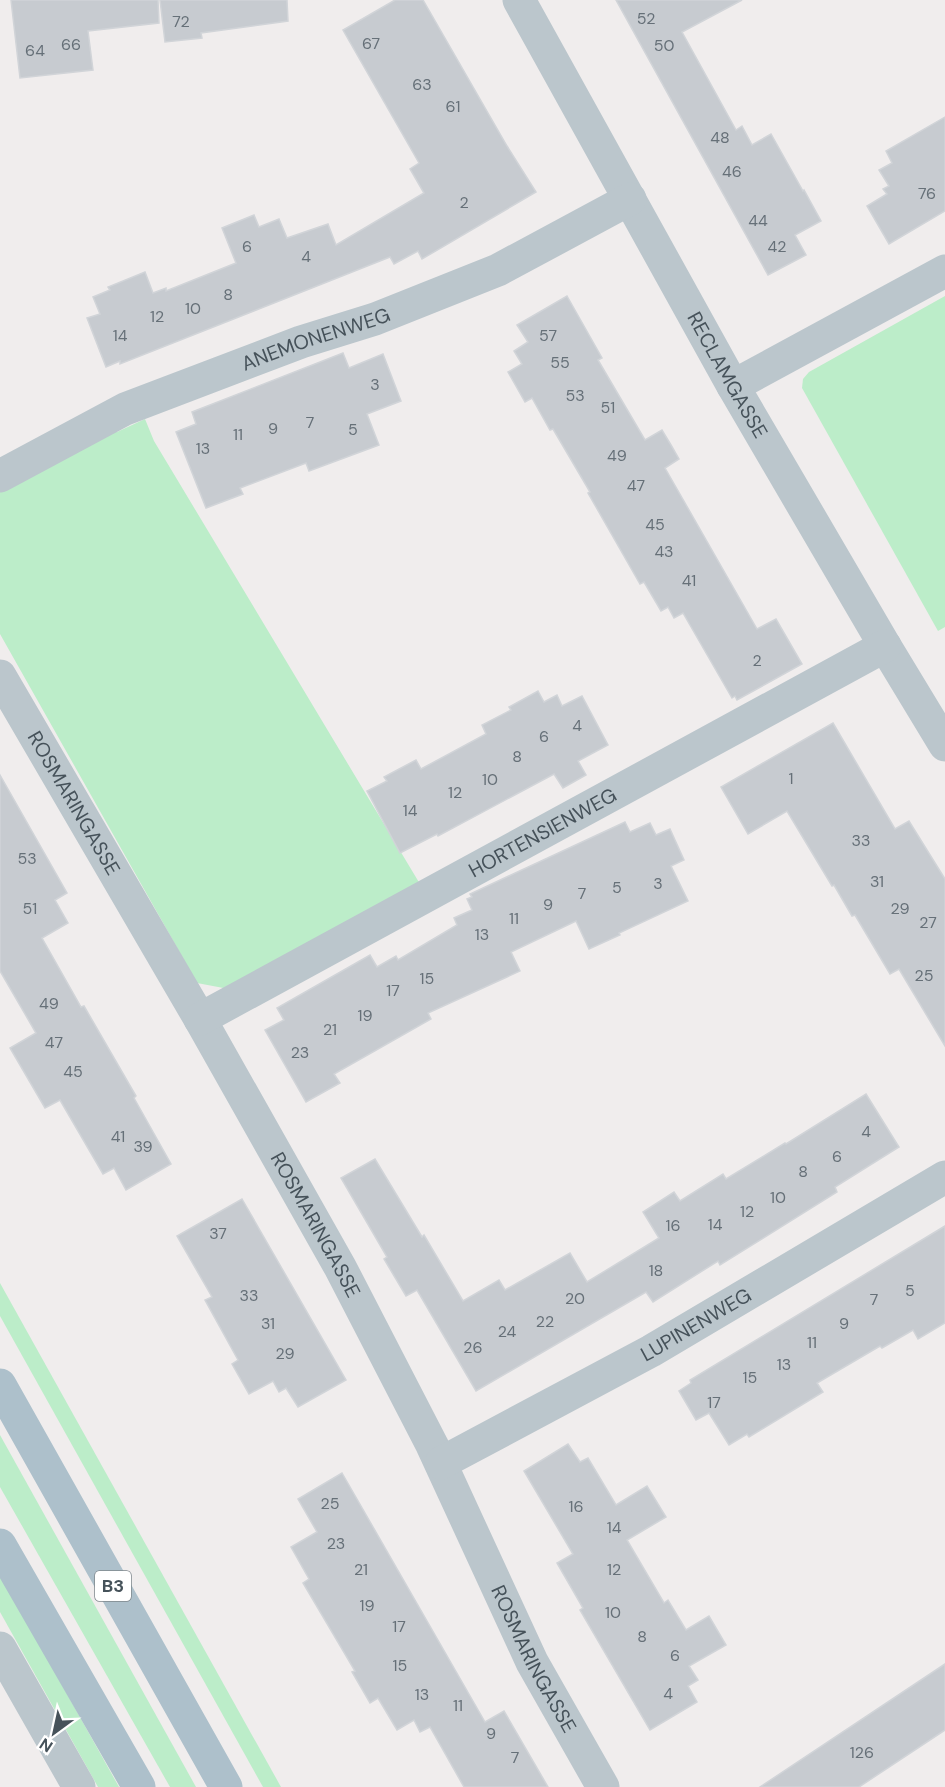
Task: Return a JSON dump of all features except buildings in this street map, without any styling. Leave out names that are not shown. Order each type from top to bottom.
[{"type":"main road","name":"B3","points":[[0,1385],[226,1787]]},
{"type":"main road","points":[[0,1545],[139,1787]]},
{"type":"street","name":"RECLAMGASSE","points":[[519,0],[733,386],[945,745]]},
{"type":"street","name":"ANEMONENWEG","points":[[0,476],[125,408],[301,342],[375,319],[498,270],[630,198]]},
{"type":"street","points":[[733,386],[945,271]]},
{"type":"street","name":"HORTENSIENWEG","points":[[200,1019],[885,646]]},
{"type":"street","name":"ROSMARINGASSE","points":[[0,676],[200,1019],[340,1267],[441,1463],[532,1662],[603,1787]]},
{"type":"street","name":"LUPINENWEG","points":[[441,1463],[651,1351],[945,1176]]},
{"type":"street","points":[[0,1648],[79,1787]]},
{"type":"green space","points":[[945,296],[945,627],[938,631],[802,388],[803,379],[809,372]]},
{"type":"green space","points":[[145,419],[154,441],[420,884],[234,990],[197,983],[0,634],[0,489],[111,427],[117,432]]},
{"type":"green space","points":[[0,1283],[281,1787],[263,1787],[0,1316]]},
{"type":"green space","points":[[0,1435],[196,1787],[170,1787],[0,1487]]},
{"type":"green space","points":[[0,1574],[119,1787],[98,1787],[0,1612]]}]
